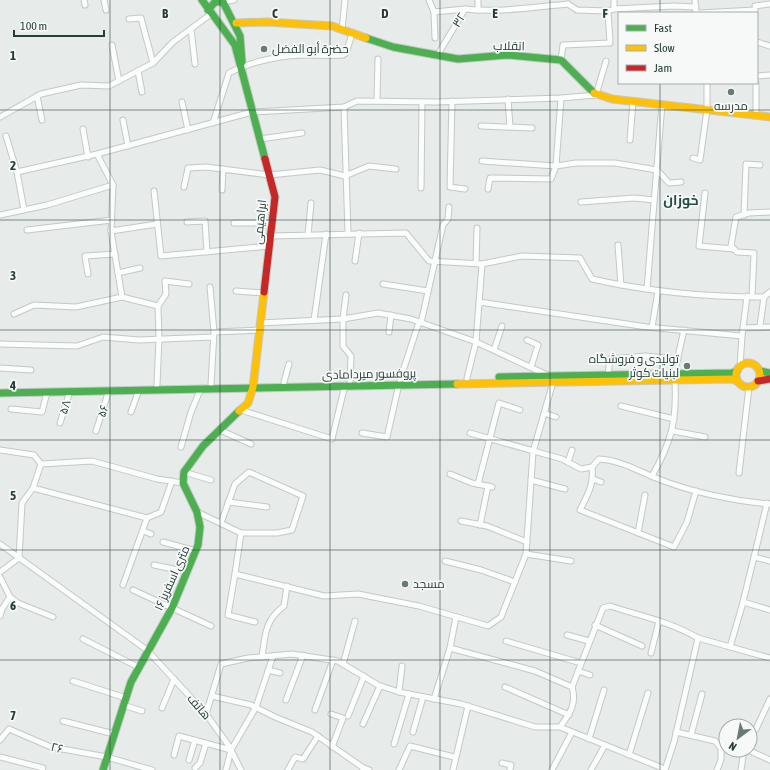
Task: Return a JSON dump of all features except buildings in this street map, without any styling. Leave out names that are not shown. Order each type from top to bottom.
[{"type":"main road","points":[[202,0],[209,12],[233,43],[241,66]]},
{"type":"main road","points":[[209,12],[215,2],[222,1],[236,23],[242,42],[241,66]]},
{"type":"main road","name":"انقلاب","points":[[236,23],[282,23],[332,26],[393,47],[458,59],[506,55],[561,60]]},
{"type":"main road","points":[[561,60],[596,95],[633,101],[770,117]]},
{"type":"main road","name":"ابراهیمی","points":[[241,66],[275,197],[253,385]]},
{"type":"main road","points":[[770,372],[760,371],[751,363],[738,368],[738,381],[743,386],[749,387],[758,381],[770,379]]},
{"type":"main road","name":"پروفسور میردامادی","points":[[0,393],[139,390],[253,385],[674,377],[732,373],[738,368]]},
{"type":"main road","points":[[758,381],[760,371]]},
{"type":"main road","name":"پروفسور میردامادی","points":[[551,379],[608,375],[732,379],[738,381]]},
{"type":"main road","name":"پروفسور میردامادی","points":[[0,388],[211,384],[253,385],[284,382],[347,383]]},
{"type":"main road","points":[[183,483],[184,472],[203,446],[248,403],[253,385]]},
{"type":"main road","name":"۱۶ متری اسفریز","points":[[103,770],[125,701],[138,667],[172,608],[198,545],[200,528],[197,512],[183,483]]},
{"type":"street","points":[[104,0],[106,10]]},
{"type":"street","points":[[222,1],[234,0]]},
{"type":"street","points":[[342,30],[345,0]]},
{"type":"street","points":[[429,0],[434,12],[435,38]]},
{"type":"street","points":[[478,0],[478,10]]},
{"type":"street","points":[[614,0],[614,9]]},
{"type":"street","points":[[568,2],[577,10],[608,11],[614,9],[674,6],[696,10],[696,0]]},
{"type":"street","name":"۳۲","points":[[437,56],[465,8],[478,10],[568,2]]},
{"type":"street","points":[[709,12],[770,4]]},
{"type":"street","points":[[434,12],[465,8]]},
{"type":"street","points":[[561,60],[563,45],[610,43],[608,11]]},
{"type":"street","points":[[0,117],[37,96],[81,85],[109,86],[119,81],[153,63],[173,42],[191,29],[209,12]]},
{"type":"street","points":[[129,19],[142,18],[153,63]]},
{"type":"street","points":[[191,29],[195,64]]},
{"type":"street","points":[[213,122],[228,76],[241,66],[292,56],[343,55],[346,53],[352,34]]},
{"type":"street","points":[[758,42],[770,46]]},
{"type":"street","points":[[112,45],[119,81]]},
{"type":"street","points":[[377,101],[378,59]]},
{"type":"street","points":[[16,172],[98,154],[252,112],[344,107],[357,101],[422,102],[561,98],[596,95],[606,61]]},
{"type":"street","points":[[138,71],[142,92]]},
{"type":"street","points":[[758,76],[770,75]]},
{"type":"street","points":[[693,158],[700,160],[707,110],[706,84]]},
{"type":"street","points":[[756,84],[756,116]]},
{"type":"street","points":[[37,96],[42,120]]},
{"type":"street","points":[[488,189],[490,178],[551,180],[556,166],[561,98]]},
{"type":"street","points":[[508,99],[510,127]]},
{"type":"street","points":[[452,101],[450,188],[465,189]]},
{"type":"street","points":[[630,140],[633,101]]},
{"type":"street","points":[[182,102],[188,130]]},
{"type":"street","points":[[421,188],[422,102]]},
{"type":"street","points":[[646,289],[662,104]]},
{"type":"street","points":[[344,107],[348,234]]},
{"type":"street","points":[[123,120],[128,146]]},
{"type":"street","points":[[481,126],[532,128]]},
{"type":"street","points":[[83,129],[88,156]]},
{"type":"street","points":[[260,139],[302,133]]},
{"type":"street","points":[[6,136],[16,172],[24,210]]},
{"type":"street","points":[[98,154],[113,185],[111,232],[122,297]]},
{"type":"street","points":[[482,161],[556,166],[576,162],[615,163],[657,170],[669,183],[680,182]]},
{"type":"street","points":[[744,215],[746,164],[760,165]]},
{"type":"street","points":[[184,187],[188,168],[223,169],[269,175],[320,170],[345,176],[369,166],[396,169]]},
{"type":"street","points":[[222,190],[223,169]]},
{"type":"street","points":[[0,215],[24,210],[113,185]]},
{"type":"street","points":[[154,191],[161,256],[269,246]]},
{"type":"street","points":[[705,193],[699,246],[734,249],[738,252],[754,253],[750,296],[743,328],[738,368]]},
{"type":"street","points":[[580,202],[634,198],[654,200]]},
{"type":"street","points":[[308,235],[311,203]]},
{"type":"street","points":[[362,433],[387,437],[400,382],[420,323],[443,225],[448,219],[449,207]]},
{"type":"street","points":[[734,249],[731,246],[736,217],[770,212]]},
{"type":"street","points":[[27,230],[112,220]]},
{"type":"street","points":[[187,222],[205,222],[207,252]]},
{"type":"street","points":[[234,223],[272,223]]},
{"type":"street","points":[[111,232],[157,224]]},
{"type":"street","points":[[476,264],[477,228]]},
{"type":"street","points":[[270,236],[406,233],[429,261],[482,264],[522,256],[580,258],[592,279],[658,291],[718,297],[764,297]]},
{"type":"street","points":[[314,320],[326,234]]},
{"type":"street","points":[[355,261],[359,234]]},
{"type":"street","points":[[618,245],[621,285]]},
{"type":"street","points":[[88,274],[85,256],[115,254]]},
{"type":"street","points":[[467,380],[476,342],[482,264]]},
{"type":"street","points":[[118,273],[140,268]]},
{"type":"street","points":[[157,385],[159,338],[158,306],[166,294],[165,281],[189,284]]},
{"type":"street","points":[[383,284],[428,291]]},
{"type":"street","points":[[210,287],[213,334],[211,384]]},
{"type":"street","points":[[236,291],[264,293]]},
{"type":"street","points":[[652,327],[658,291]]},
{"type":"street","points":[[760,326],[764,297],[770,292]]},
{"type":"street","points":[[241,410],[332,439],[347,383],[351,356],[343,346],[343,319],[346,295]]},
{"type":"street","points":[[14,314],[34,305],[76,307],[122,297],[158,306]]},
{"type":"street","points":[[479,302],[652,327],[742,336]]},
{"type":"street","points":[[0,344],[77,346],[103,337],[139,340],[213,334],[260,326],[314,320],[343,319],[378,313],[420,323],[476,342],[551,379],[544,413],[533,452],[526,554],[502,617],[488,626],[419,606],[358,594],[324,596],[235,574]]},
{"type":"street","points":[[389,332],[391,316]]},
{"type":"street","points":[[494,350],[502,326]]},
{"type":"street","points":[[743,328],[760,326],[770,327]]},
{"type":"street","points":[[652,476],[673,431],[674,377],[684,330]]},
{"type":"street","points":[[526,340],[538,345],[531,368]]},
{"type":"street","points":[[608,375],[610,359],[645,356],[678,359]]},
{"type":"street","points":[[284,382],[289,364]]},
{"type":"street","points":[[0,368],[31,370]]},
{"type":"street","points":[[739,473],[749,387]]},
{"type":"street","points":[[181,447],[191,412],[201,388]]},
{"type":"street","name":"۵۶","points":[[96,431],[109,390]]},
{"type":"street","points":[[131,412],[139,390]]},
{"type":"street","name":"۵۸","points":[[60,423],[70,391]]},
{"type":"street","points":[[11,409],[42,412],[47,392]]},
{"type":"street","points":[[478,484],[500,403],[520,410]]},
{"type":"street","points":[[622,406],[674,419]]},
{"type":"street","points":[[544,413],[556,417]]},
{"type":"street","points":[[220,430],[251,444]]},
{"type":"street","points":[[673,431],[705,437]]},
{"type":"street","points":[[470,433],[490,437],[568,462],[581,469],[592,467],[599,459],[613,459],[652,476],[696,491],[768,504],[730,647]]},
{"type":"street","points":[[0,450],[34,455],[41,464]]},
{"type":"street","points":[[568,462],[572,450]]},
{"type":"street","points":[[41,464],[92,461],[183,483]]},
{"type":"street","points":[[0,572],[19,558],[22,503],[33,488],[41,464]]},
{"type":"street","points":[[592,467],[593,480],[590,492],[580,510],[674,548],[687,522],[696,491]]},
{"type":"street","points":[[184,472],[211,480]]},
{"type":"street","points":[[197,512],[220,523],[241,532],[277,533],[292,530],[303,496],[249,472],[235,484],[220,523]]},
{"type":"street","points":[[450,474],[478,484],[490,486],[480,525]]},
{"type":"street","points":[[531,480],[565,489]]},
{"type":"street","points":[[593,480],[601,482]]},
{"type":"street","points":[[33,488],[147,518],[160,512],[172,481]]},
{"type":"street","points":[[638,533],[645,495]]},
{"type":"street","points":[[228,502],[267,507]]},
{"type":"street","points":[[123,585],[147,518]]},
{"type":"street","points":[[461,521],[480,525],[526,542]]},
{"type":"street","points":[[143,531],[151,534]]},
{"type":"street","points":[[241,532],[228,615],[255,622]]},
{"type":"street","points":[[163,542],[196,551]]},
{"type":"street","name":"هاتف","points":[[0,544],[147,650],[206,714],[231,750],[241,770]]},
{"type":"street","points":[[526,554],[571,561]]},
{"type":"street","points":[[754,557],[770,561]]},
{"type":"street","points":[[446,561],[481,570],[515,582]]},
{"type":"street","points":[[154,565],[187,572]]},
{"type":"street","points":[[0,577],[10,597],[18,603],[53,617]]},
{"type":"street","points":[[262,657],[267,627],[274,613],[284,606],[287,586]]},
{"type":"street","points":[[133,590],[211,626]]},
{"type":"street","points":[[0,616],[1,609],[10,597]]},
{"type":"street","points":[[743,602],[770,610]]},
{"type":"street","points":[[560,727],[569,714],[575,699],[572,687],[595,625],[603,608],[610,606],[659,621],[685,631],[698,638],[770,658]]},
{"type":"street","points":[[434,699],[450,648],[456,617]]},
{"type":"street","points":[[343,664],[355,621]]},
{"type":"street","points":[[651,653],[659,621]]},
{"type":"street","points":[[595,625],[642,646]]},
{"type":"street","points":[[567,635],[589,642]]},
{"type":"street","points":[[206,714],[221,664],[262,657],[292,654],[303,655],[333,660],[343,664],[380,686],[399,692],[468,706],[535,728],[560,727],[604,746],[665,769],[676,732],[698,638]]},
{"type":"street","points":[[83,639],[138,667]]},
{"type":"street","points":[[506,641],[581,663]]},
{"type":"street","points":[[450,648],[535,671],[572,687]]},
{"type":"street","points":[[286,700],[303,655]]},
{"type":"street","points":[[226,770],[231,750],[256,707],[273,656]]},
{"type":"street","points":[[315,710],[333,660]]},
{"type":"street","points":[[399,692],[402,666]]},
{"type":"street","points":[[268,670],[280,673]]},
{"type":"street","points":[[578,672],[590,675]]},
{"type":"street","points":[[348,716],[364,676]]},
{"type":"street","points":[[162,708],[174,679]]},
{"type":"street","points":[[73,681],[125,701],[142,711]]},
{"type":"street","points":[[363,724],[380,686]]},
{"type":"street","points":[[506,687],[569,714]]},
{"type":"street","points":[[589,739],[604,690]]},
{"type":"street","points":[[629,755],[648,693]]},
{"type":"street","points":[[394,744],[409,694]]},
{"type":"street","points":[[691,735],[702,694]]},
{"type":"street","points":[[212,696],[251,704],[318,736],[362,768],[369,770]]},
{"type":"street","points":[[413,732],[423,697]]},
{"type":"street","points":[[758,725],[770,699]]},
{"type":"street","points":[[453,770],[454,757],[468,706]]},
{"type":"street","points":[[331,714],[344,718],[332,747]]},
{"type":"street","points":[[63,721],[114,734]]},
{"type":"street","name":"۲۶","points":[[0,740],[9,729],[51,748],[107,757],[152,770]]},
{"type":"street","points":[[552,770],[572,732]]},
{"type":"street","points":[[676,732],[715,741],[721,748],[721,760],[717,770]]},
{"type":"street","points":[[174,755],[179,736],[231,750]]},
{"type":"street","points":[[288,770],[295,757],[303,759],[318,736]]},
{"type":"street","points":[[189,760],[195,740]]},
{"type":"street","points":[[195,768],[200,763],[206,743]]},
{"type":"street","points":[[398,770],[410,746],[454,757]]},
{"type":"street","points":[[592,770],[604,746]]},
{"type":"street","points":[[758,755],[770,760]]},
{"type":"street","points":[[0,757],[43,768]]},
{"type":"street","points":[[741,770],[743,758]]},
{"type":"street","points":[[502,763],[511,765],[510,770]]},
{"type":"traffic: fast","points":[[202,0],[235,45],[265,159]]},
{"type":"traffic: fast","points":[[222,0],[240,36],[242,62]]},
{"type":"traffic: fast","points":[[208,10],[215,2],[223,2]]},
{"type":"traffic: fast","points":[[366,38],[393,47],[458,59],[507,55],[561,60],[594,93]]},
{"type":"traffic: fast","points":[[499,377],[732,373],[737,371]]},
{"type":"traffic: fast","points":[[760,371],[770,373]]},
{"type":"traffic: fast","points":[[0,393],[457,384]]},
{"type":"traffic: fast","points":[[103,770],[131,682],[172,608],[198,545],[200,527],[197,512],[183,483],[184,472],[203,446],[239,411]]},
{"type":"traffic: slow","points":[[236,23],[267,22],[332,26],[366,38]]},
{"type":"traffic: slow","points":[[594,93],[612,99],[770,117]]},
{"type":"traffic: slow","points":[[239,411],[248,403],[253,387],[264,292]]},
{"type":"traffic: slow","points":[[748,363],[753,364],[759,370],[760,375],[759,380],[753,386],[748,387],[743,386],[737,380],[736,375],[737,370],[743,364],[748,363]]},
{"type":"traffic: slow","points":[[457,384],[732,379],[737,381]]},
{"type":"traffic: jam","points":[[264,292],[275,197],[265,159]]},
{"type":"traffic: jam","points":[[758,381],[770,379]]},
{"type":"place","name":"حضرة أبو الفضل","points":[[264,49]]},
{"type":"place","name":"مدرسه","points":[[731,92]]},
{"type":"place","name":"تولیدی و فروشگاه لبنیات کوثر","points":[[687,366]]},
{"type":"place","name":"مسجد","points":[[405,584]]},
{"type":"district","name":"خوزان","points":[[681,200]]}]
